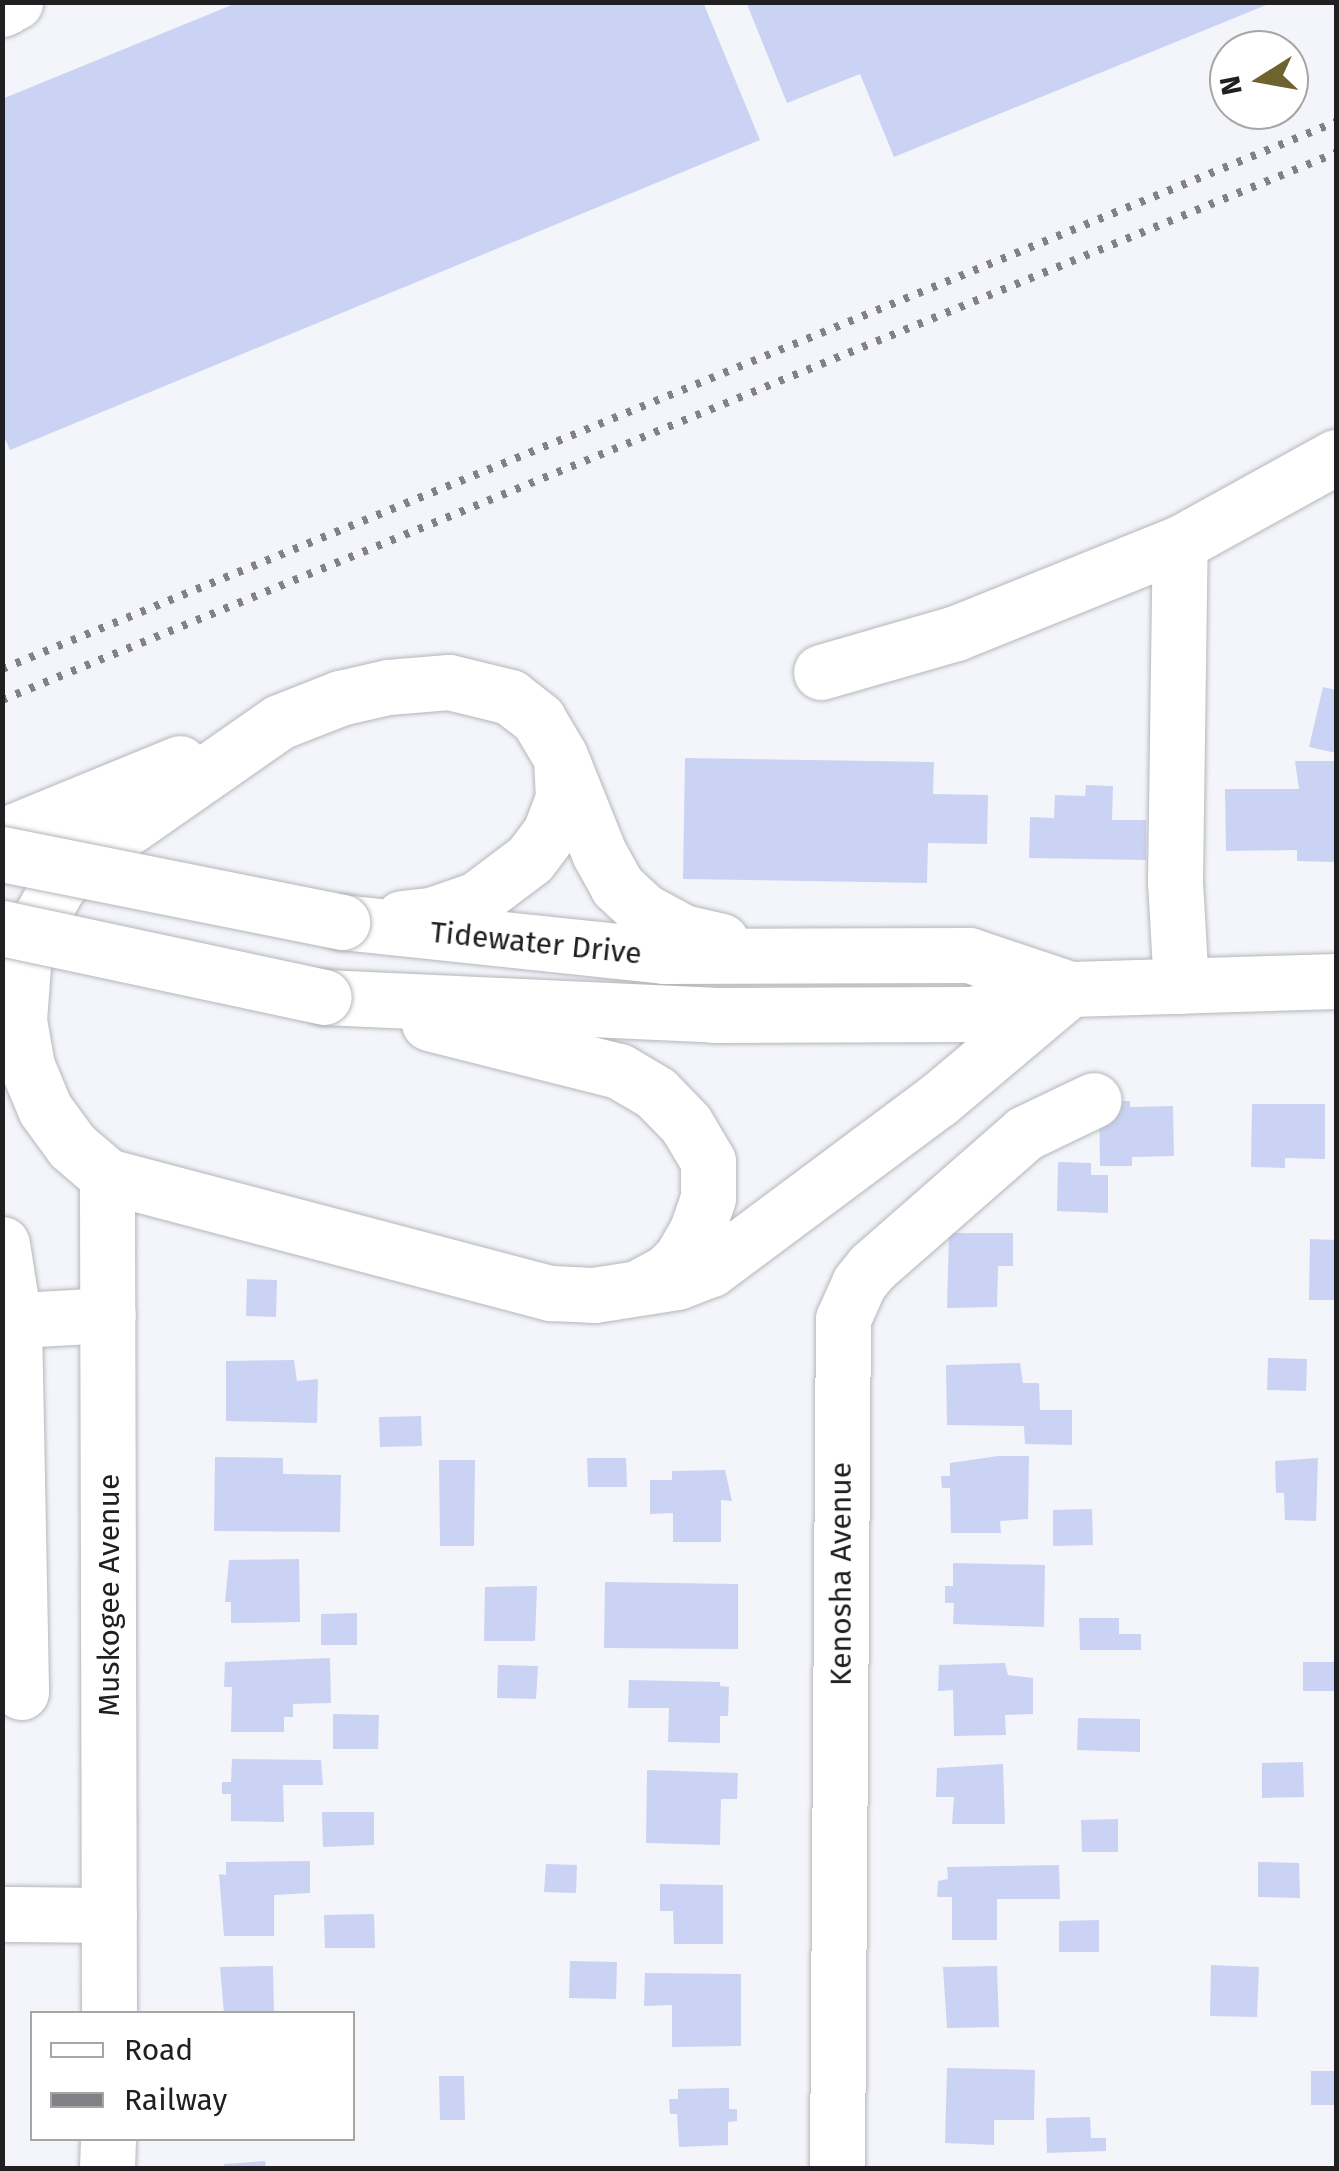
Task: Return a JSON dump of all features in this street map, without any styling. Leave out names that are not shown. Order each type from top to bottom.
[{"type":"main road","points":[[2,9],[15,2]]},
{"type":"main road","points":[[822,672],[956,633],[1114,573],[1180,543],[1336,457]]},
{"type":"main road","points":[[1180,543],[1174,881],[1181,986]]},
{"type":"main road","points":[[2,836],[340,698],[388,686],[448,682],[510,697],[538,719],[560,756],[599,853],[617,886],[644,912],[683,932],[792,957]]},
{"type":"main road","points":[[280,722],[97,848],[60,883],[32,932],[23,966],[15,1061],[72,1146],[108,1176],[551,1293],[594,1295],[677,1282],[711,1269],[938,1100],[1070,989]]},
{"type":"main road","points":[[342,922],[431,916],[477,899],[511,878],[530,860],[563,798],[560,756]]},
{"type":"main road","name":"Tidewater Drive","points":[[2,854],[342,922],[664,956],[969,956],[1070,989]]},
{"type":"main road","name":"Tidewater Drive","points":[[2,928],[324,997],[712,1015],[972,1014],[1070,989],[1336,981]]},
{"type":"main road","points":[[324,997],[618,1071],[656,1093],[686,1124],[708,1161],[708,1198],[696,1232],[681,1258],[667,1272],[640,1286]]},
{"type":"main road","name":"Kenosha Avenue","points":[[837,2168],[843,1320],[859,1282],[955,1194],[1025,1133],[1094,1100]]},
{"type":"main road","name":"Muskogee Avenue","points":[[108,1176],[108,2011]]},
{"type":"main road","points":[[2,1244],[8,1321],[12,1692],[109,1696]]},
{"type":"main road","points":[[8,1321],[108,1315]]},
{"type":"main road","points":[[2,1914],[110,1915]]},
{"type":"main road","points":[[107,2168],[108,2141]]},
{"type":"building","points":[[239,2],[703,2],[760,140],[10,450],[2,432],[2,99]]},
{"type":"building","points":[[746,2],[1271,3],[894,157],[860,74],[787,103]]},
{"type":"building","points":[[1323,687],[1336,690],[1336,753],[1309,747]]},
{"type":"building","points":[[685,758],[934,762],[933,794],[988,795],[987,844],[928,843],[927,883],[683,879]]},
{"type":"building","points":[[1295,761],[1336,761],[1336,862],[1297,861],[1297,850],[1226,851],[1225,789],[1299,789]]},
{"type":"building","points":[[1086,785],[1113,786],[1112,820],[1146,820],[1146,860],[1029,858],[1030,817],[1054,818],[1055,795],[1085,796]]},
{"type":"building","points":[[1099,1101],[1130,1101],[1130,1107],[1173,1106],[1174,1156],[1132,1157],[1132,1166],[1100,1166]]},
{"type":"building","points":[[1252,1104],[1325,1104],[1325,1159],[1285,1158],[1285,1168],[1251,1167]]},
{"type":"building","points":[[1058,1162],[1091,1163],[1091,1175],[1108,1175],[1108,1213],[1057,1211]]},
{"type":"building","points":[[949,1233],[1013,1233],[1013,1266],[998,1266],[997,1307],[947,1308]]},
{"type":"building","points":[[1310,1239],[1336,1240],[1336,1300],[1309,1300]]},
{"type":"building","points":[[247,1279],[277,1280],[276,1317],[246,1316]]},
{"type":"building","points":[[1268,1358],[1307,1359],[1306,1391],[1267,1390]]},
{"type":"building","points":[[294,1360],[297,1381],[318,1379],[317,1423],[226,1421],[226,1361]]},
{"type":"building","points":[[1020,1363],[1023,1383],[1039,1383],[1040,1410],[1072,1410],[1072,1445],[1025,1444],[1024,1426],[947,1425],[946,1365]]},
{"type":"building","points":[[421,1416],[422,1446],[380,1447],[379,1417]]},
{"type":"building","points":[[1029,1456],[1028,1519],[1000,1521],[1001,1533],[951,1533],[950,1488],[942,1488],[941,1476],[950,1476],[950,1463]]},
{"type":"building","points":[[215,1457],[283,1458],[283,1474],[341,1475],[340,1532],[214,1531]]},
{"type":"building","points":[[587,1458],[626,1458],[627,1487],[588,1487]]},
{"type":"building","points":[[1318,1458],[1316,1521],[1285,1520],[1284,1493],[1276,1493],[1275,1461]]},
{"type":"building","points":[[439,1460],[475,1460],[474,1546],[440,1546]]},
{"type":"building","points":[[725,1470],[732,1501],[721,1500],[721,1542],[673,1542],[673,1513],[650,1514],[650,1480],[672,1480],[672,1471]]},
{"type":"building","points":[[1092,1509],[1093,1545],[1053,1546],[1053,1510]]},
{"type":"building","points":[[299,1559],[300,1622],[231,1623],[231,1602],[225,1602],[229,1560]]},
{"type":"building","points":[[953,1563],[1045,1565],[1044,1627],[953,1624],[954,1603],[945,1603],[945,1586],[953,1586]]},
{"type":"building","points":[[605,1582],[738,1584],[738,1649],[604,1648]]},
{"type":"building","points":[[537,1586],[535,1641],[484,1641],[485,1587]]},
{"type":"building","points":[[357,1613],[357,1645],[321,1645],[321,1614]]},
{"type":"building","points":[[1079,1618],[1119,1618],[1119,1634],[1141,1634],[1141,1650],[1080,1650]]},
{"type":"building","points":[[330,1658],[331,1703],[293,1704],[293,1717],[284,1717],[284,1732],[231,1732],[232,1687],[224,1687],[225,1662]]},
{"type":"building","points":[[1303,1662],[1336,1662],[1336,1691],[1303,1691]]},
{"type":"building","points":[[1005,1663],[1008,1675],[1033,1678],[1033,1714],[1005,1715],[1006,1735],[954,1736],[953,1690],[938,1691],[939,1665]]},
{"type":"building","points":[[498,1665],[538,1666],[536,1699],[497,1698]]},
{"type":"building","points":[[629,1680],[720,1682],[720,1686],[729,1687],[728,1716],[720,1716],[720,1743],[668,1742],[669,1708],[628,1708]]},
{"type":"building","points":[[333,1714],[379,1715],[378,1749],[333,1749]]},
{"type":"building","points":[[1078,1718],[1140,1719],[1140,1752],[1077,1750]]},
{"type":"building","points":[[232,1759],[321,1760],[323,1785],[283,1785],[284,1822],[231,1821],[231,1794],[222,1794],[222,1782],[231,1782]]},
{"type":"building","points":[[1303,1762],[1304,1797],[1262,1798],[1262,1763]]},
{"type":"building","points":[[1003,1764],[1005,1824],[952,1824],[954,1797],[936,1797],[937,1768]]},
{"type":"building","points":[[647,1770],[738,1773],[737,1799],[721,1799],[720,1845],[646,1843]]},
{"type":"building","points":[[322,1812],[374,1812],[374,1845],[323,1847]]},
{"type":"building","points":[[1118,1819],[1118,1852],[1082,1852],[1081,1820]]},
{"type":"building","points":[[310,1861],[310,1893],[274,1895],[274,1936],[224,1936],[219,1874],[226,1875],[226,1862]]},
{"type":"building","points":[[1258,1862],[1299,1863],[1300,1898],[1258,1897]]},
{"type":"building","points":[[546,1864],[577,1865],[576,1893],[544,1892]]},
{"type":"building","points":[[1059,1865],[1060,1899],[997,1899],[997,1940],[952,1940],[952,1897],[937,1897],[938,1881],[948,1879],[947,1867]]},
{"type":"building","points":[[660,1884],[723,1885],[723,1944],[674,1944],[673,1911],[660,1911]]},
{"type":"building","points":[[374,1914],[375,1948],[325,1948],[324,1915]]},
{"type":"building","points":[[1099,1920],[1099,1952],[1059,1952],[1059,1921]]},
{"type":"building","points":[[570,1961],[617,1962],[616,1999],[569,1998]]},
{"type":"building","points":[[1211,1965],[1259,1967],[1257,2017],[1210,2016]]},
{"type":"building","points":[[273,1966],[274,2011],[224,2011],[220,1967]]},
{"type":"building","points":[[997,1966],[999,2027],[947,2028],[943,1967]]},
{"type":"building","points":[[645,1973],[741,1974],[741,2046],[672,2047],[672,2005],[644,2006]]},
{"type":"building","points":[[947,2068],[1035,2070],[1034,2120],[994,2120],[994,2145],[945,2143]]},
{"type":"building","points":[[1311,2071],[1336,2071],[1336,2105],[1311,2105]]},
{"type":"building","points":[[439,2076],[464,2076],[465,2120],[440,2120]]},
{"type":"building","points":[[729,2088],[729,2109],[737,2109],[737,2121],[728,2122],[728,2145],[679,2147],[677,2114],[670,2114],[669,2099],[678,2099],[678,2089]]},
{"type":"building","points":[[1090,2117],[1091,2138],[1106,2138],[1106,2151],[1047,2153],[1046,2118]]},
{"type":"building","points":[[265,2161],[266,2168],[224,2168],[224,2164]]},
{"type":"railway","points":[[2,669],[1336,122]]},
{"type":"railway","points":[[2,700],[1336,153]]}]
